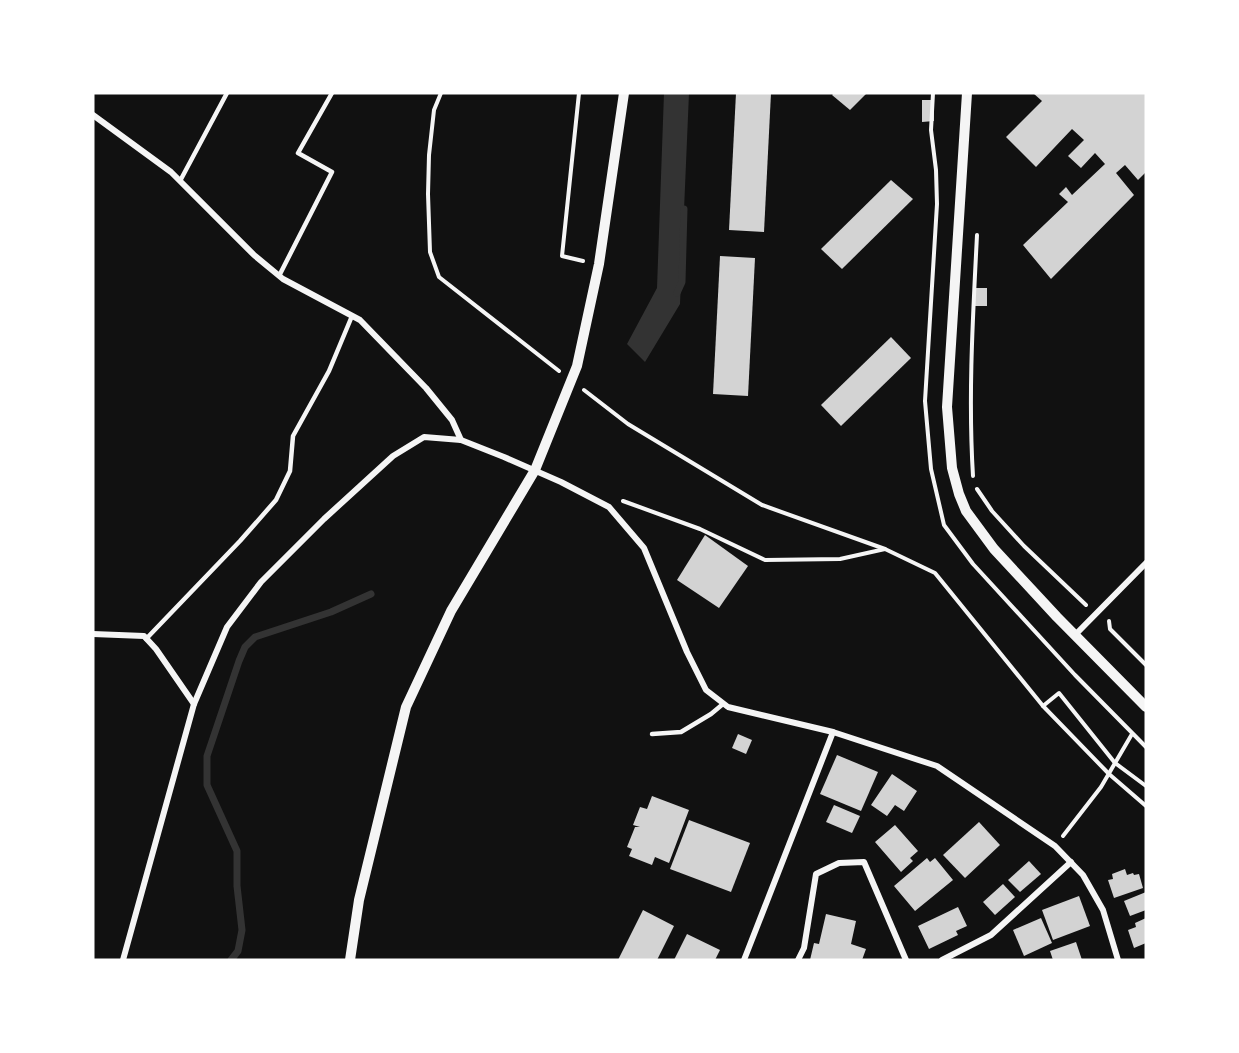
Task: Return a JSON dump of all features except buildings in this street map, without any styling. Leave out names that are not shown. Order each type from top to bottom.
[{"type":"street","points":[[350,960],[359,900],[406,707],[451,611],[536,470],[577,366],[599,264],[624,93]]},
{"type":"street","points":[[967,93],[947,406],[952,468],[959,494],[966,511],[978,528],[1016,573],[1146,707]]},
{"type":"street","points":[[93,115],[171,172],[254,255],[279,276],[360,320],[426,388],[452,420],[460,440]]},
{"type":"street","points":[[123,960],[194,704],[227,627],[261,582],[324,519],[393,456],[424,437],[460,440],[536,470],[609,507],[644,548],[687,652],[706,690],[728,707],[833,732],[937,766],[1055,846],[1071,862],[1083,875],[1103,910],[1118,960]]},
{"type":"street","points":[[1075,635],[1146,563]]},
{"type":"street","points":[[93,634],[144,636],[156,649],[194,704]]},
{"type":"street","points":[[744,960],[833,732]]},
{"type":"street","points":[[798,960],[804,948],[816,874],[839,862],[864,862],[906,960]]},
{"type":"street","points":[[942,960],[992,935],[1071,862]]},
{"type":"lane","points":[[180,181],[227,93]]},
{"type":"lane","points":[[279,276],[332,172],[298,153],[332,93]]},
{"type":"lane","points":[[146,639],[276,500],[290,471],[293,436],[329,371],[352,316]]},
{"type":"lane","points":[[652,734],[681,732],[723,704]]},
{"type":"path","points":[[441,93],[434,110],[429,155],[430,252],[439,277],[502,327]]},
{"type":"path","points":[[579,93],[562,256],[599,264]]},
{"type":"path","points":[[973,477],[972,334],[977,233]]},
{"type":"path","points":[[628,424],[762,506],[885,549],[935,573],[1043,706],[1109,774],[1146,806]]},
{"type":"path","points":[[976,488],[992,511],[1040,561],[1086,605],[1095,604],[1101,609],[1108,617],[1110,629],[1146,665]]},
{"type":"path","points":[[609,507],[617,499],[700,529],[765,560],[840,559],[885,549]]},
{"type":"path","points":[[1043,706],[1059,693],[1115,763],[1146,786]]},
{"type":"path","points":[[1108,709],[1146,747]]},
{"type":"path","points":[[1055,846],[1101,787],[1132,734]]},
{"type":"shaded area","points":[[664,93],[689,93],[680,304],[645,362],[627,344],[657,288]]},
{"type":"waterway","points":[[677,293],[682,282],[684,209]]},
{"type":"waterway","points":[[231,960],[238,951],[242,930],[237,886],[237,851],[207,785],[207,756],[239,661],[245,647],[255,637],[331,612],[371,594]]}]
